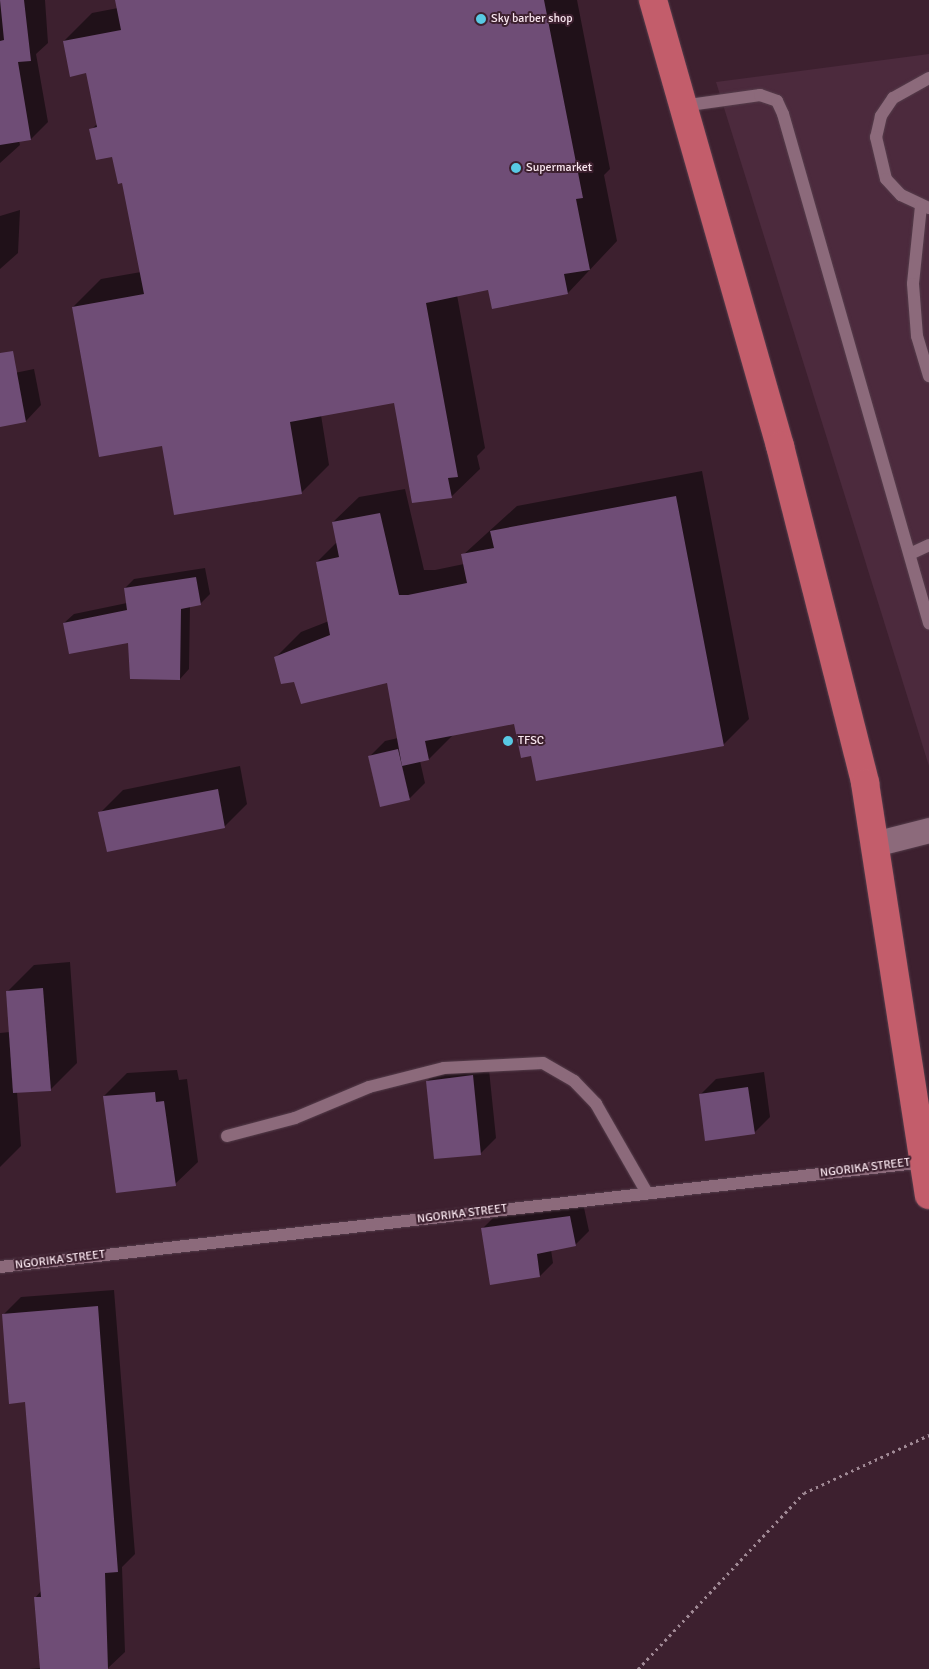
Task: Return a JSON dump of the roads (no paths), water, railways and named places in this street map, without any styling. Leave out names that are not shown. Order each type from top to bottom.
[{"type":"highway","points":[[653,0],[780,446],[878,843],[922,1092],[929,1194]]},
{"type":"street","points":[[878,843],[929,830]]},
{"type":"lane","points":[[929,78],[893,98],[882,116],[876,137],[886,179],[901,195],[925,207],[913,284],[917,336],[929,376]]},
{"type":"lane","points":[[682,106],[760,95],[777,102],[828,260],[912,553],[929,623]]},
{"type":"lane","points":[[912,553],[929,545]]},
{"type":"lane","points":[[226,1136],[295,1118],[369,1087],[434,1070],[543,1063],[574,1081],[596,1104],[647,1193]]},
{"type":"lane","name":"NGORIKA STREET","points":[[0,1267],[927,1162]]},
{"type":"place","name":"Sky barber shop","points":[[481,19]]},
{"type":"place","name":"Supermarket","points":[[516,168]]},
{"type":"place","name":"TFSC","points":[[508,741]]}]
